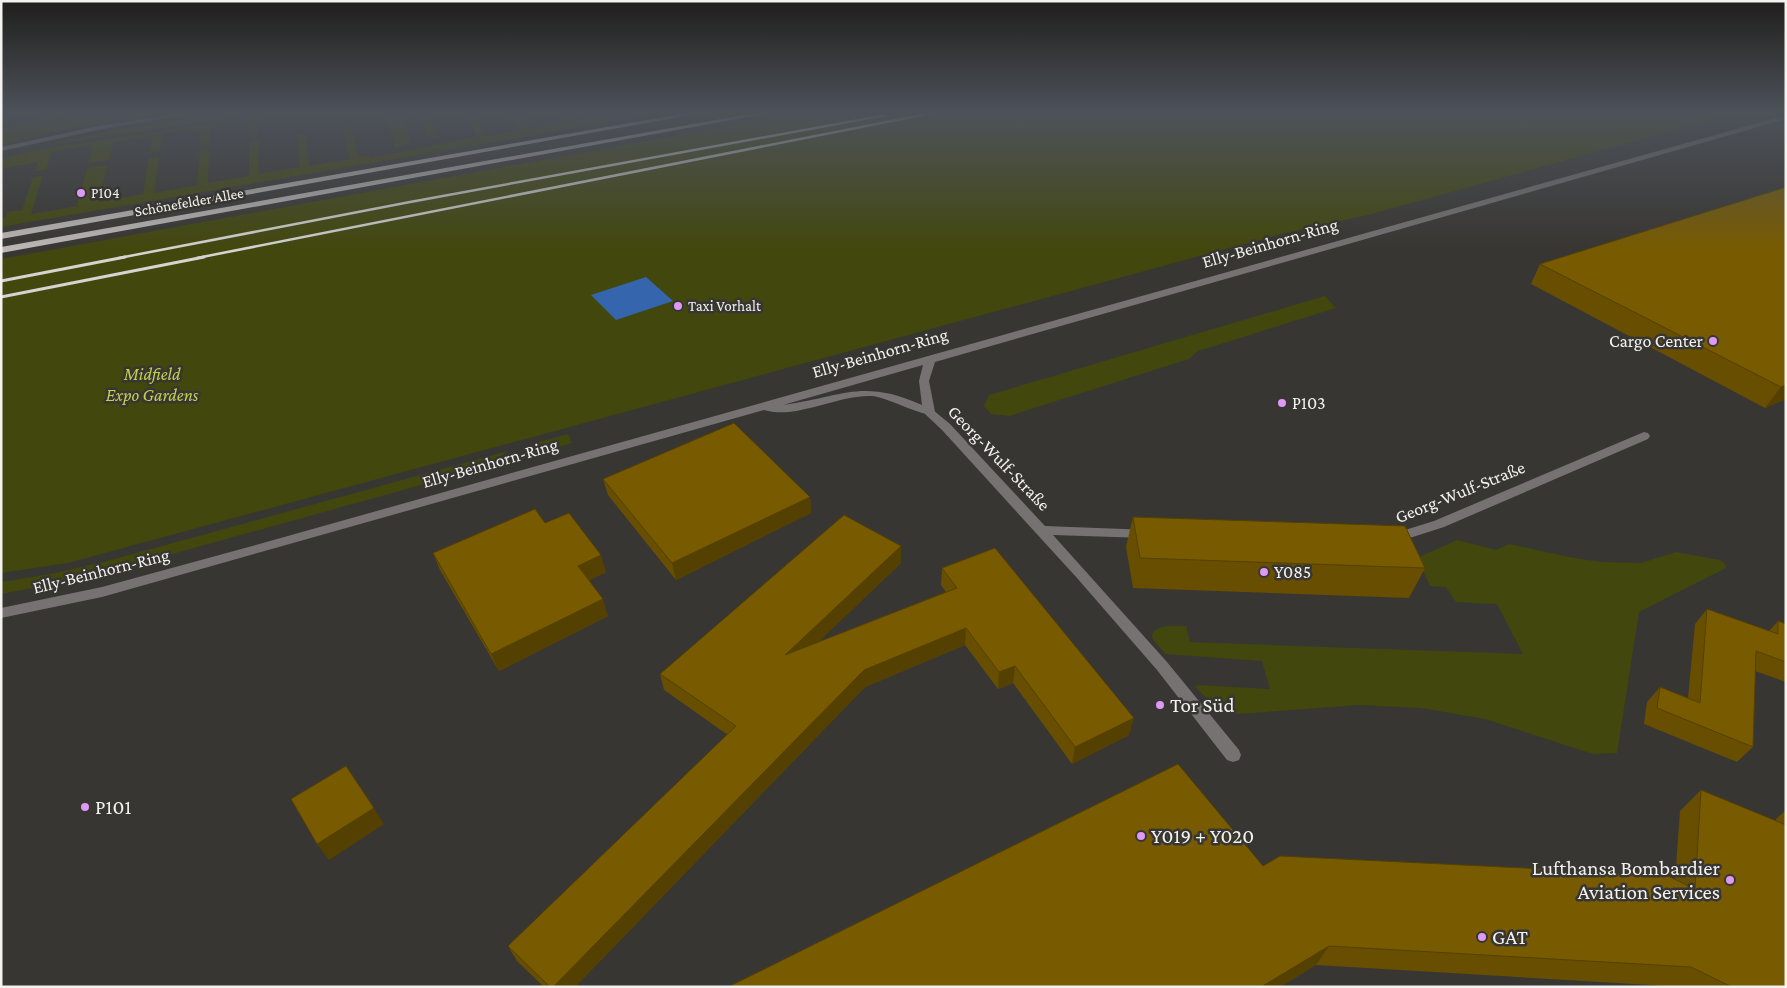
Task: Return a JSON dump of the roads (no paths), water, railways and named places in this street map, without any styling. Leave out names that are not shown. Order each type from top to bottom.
[{"type":"highway","name":"Schönefelder Allee","points":[[1,236],[437,159]]},
{"type":"highway","name":"Schönefelder Allee","points":[[1,250],[509,159]]},
{"type":"street","name":"Elly-Beinhorn-Ring","points":[[1,613],[102,592],[1634,159]]},
{"type":"street","points":[[929,412],[924,381],[930,358]]},
{"type":"street","name":"Georg-Wulf-Straße","points":[[760,407],[784,409],[859,393],[886,394],[929,412],[946,427],[1042,530],[1162,666],[1233,755]]},
{"type":"street","name":"Georg-Wulf-Straße","points":[[1377,540],[1401,537],[1439,524],[1644,436]]},
{"type":"street","name":"Georg-Wulf-Straße","points":[[1042,530],[1158,533]]},
{"type":"water","points":[[646,277],[673,301],[616,320],[591,295]]},
{"type":"railway","points":[[119,258],[645,159]]},
{"type":"railway","points":[[197,258],[698,159]]},
{"type":"railway","points":[[1,281],[125,257]]},
{"type":"railway","points":[[1,297],[204,257]]},
{"type":"place","name":"P104","points":[[81,193]]},
{"type":"place","name":"Taxi Vorhalt","points":[[678,306]]},
{"type":"place","name":"Cargo Center","points":[[1713,341]]},
{"type":"place","name":"P103","points":[[1282,403]]},
{"type":"place","name":"Y085","points":[[1264,572]]},
{"type":"place","name":"Tor Süd","points":[[1160,705]]},
{"type":"place","name":"P101","points":[[85,807]]},
{"type":"place","name":"Y019 + Y020","points":[[1141,836]]},
{"type":"place","name":"Lufthansa Bombardier Aviation Services","points":[[1730,880]]},
{"type":"place","name":"GAT","points":[[1482,937]]},
{"type":"park label","name":"Midfield Expo Gardens","points":[[152,384]]}]
